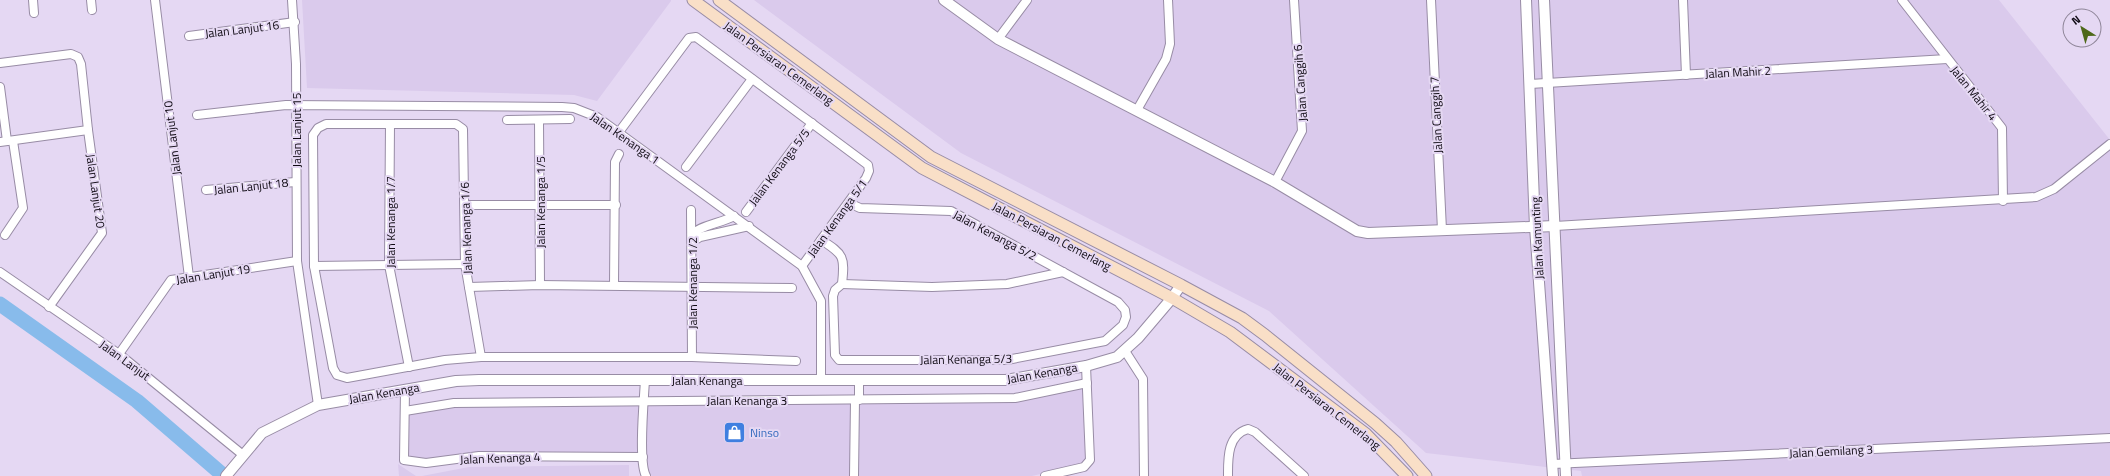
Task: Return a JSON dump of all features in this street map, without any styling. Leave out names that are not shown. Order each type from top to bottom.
[{"type":"main road","name":"Jalan Persiaran Cemerlang","points":[[693,0],[922,168],[1172,298],[1230,332],[1366,434],[1407,476]]},
{"type":"main road","name":"Jalan Persiaran Cemerlang","points":[[719,0],[931,157],[1181,285],[1242,318],[1385,433],[1426,476]]},
{"type":"street","points":[[33,0],[34,13]]},
{"type":"street","points":[[91,0],[92,10]]},
{"type":"street","name":"Jalan Lanjut 10","points":[[155,0],[188,276]]},
{"type":"street","name":"Jalan Lanjut 15","points":[[292,0],[296,105],[295,182],[297,261],[318,405]]},
{"type":"street","points":[[944,0],[998,39],[1275,182],[1357,231],[1368,233],[1555,226],[2003,201],[2036,197],[2046,194],[2110,144]]},
{"type":"street","points":[[998,39],[1027,0]]},
{"type":"street","points":[[1137,110],[1169,51],[1168,0]]},
{"type":"street","name":"Jalan Canggih 6","points":[[1275,182],[1300,139],[1302,131],[1294,0]]},
{"type":"street","name":"Jalan Canggih 7","points":[[1430,0],[1442,230]]},
{"type":"street","name":"Jalan Kamunting","points":[[1526,0],[1535,227],[1553,476]]},
{"type":"street","name":"Jalan Kamunting","points":[[1544,0],[1566,476]]},
{"type":"street","points":[[1683,0],[1686,75]]},
{"type":"street","name":"Jalan Mahir 4","points":[[1902,0],[2002,128],[2003,201]]},
{"type":"street","name":"Jalan Lanjut 16","points":[[189,36],[294,22]]},
{"type":"street","points":[[619,132],[691,37],[698,39],[812,123]]},
{"type":"street","name":"Jalan Lanjut 20","points":[[0,63],[71,54],[78,57],[81,64],[102,233],[50,306]]},
{"type":"street","name":"Jalan Mahir 2","points":[[1530,84],[1947,59]]},
{"type":"street","points":[[686,167],[752,79]]},
{"type":"street","points":[[0,87],[7,141],[23,208],[5,236]]},
{"type":"street","name":"Jalan Kenanga 1","points":[[197,115],[296,105],[574,108],[592,114],[749,226],[802,266],[822,301],[821,381]]},
{"type":"street","points":[[507,120],[570,119]]},
{"type":"street","name":"Jalan Kenanga 1/5","points":[[539,120],[541,205],[540,285]]},
{"type":"street","name":"Jalan Kenanga 5/1","points":[[802,266],[868,175],[869,168],[863,160],[812,123]]},
{"type":"street","name":"Jalan Kenanga 5/5","points":[[746,212],[812,123]]},
{"type":"street","points":[[390,124],[326,124],[314,132],[314,266],[333,368],[337,375],[347,378],[445,360],[481,357],[692,357],[796,361]]},
{"type":"street","name":"Jalan Kenanga 1/6","points":[[390,124],[458,125],[463,129],[466,205],[465,264],[481,357]]},
{"type":"street","name":"Jalan Kenanga 1/7","points":[[390,124],[389,265],[409,367]]},
{"type":"street","points":[[7,141],[88,130]]},
{"type":"street","points":[[614,285],[616,205],[615,162],[620,154]]},
{"type":"street","name":"Jalan Lanjut 18","points":[[206,190],[295,182]]},
{"type":"street","name":"Jalan Kenanga 5/2","points":[[849,202],[860,208],[951,210],[1118,302],[1123,306],[1126,313]]},
{"type":"street","points":[[466,205],[616,205]]},
{"type":"street","name":"Jalan Kenanga 1/2","points":[[691,210],[692,238],[690,285],[692,357]]},
{"type":"street","points":[[692,238],[696,230],[720,223],[734,216]]},
{"type":"street","points":[[692,238],[749,226]]},
{"type":"street","points":[[821,240],[837,250],[841,255],[843,261],[842,284],[932,287],[1007,284],[1063,272]]},
{"type":"street","name":"Jalan Lanjut 19","points":[[119,354],[166,285],[176,278],[297,261]]},
{"type":"street","points":[[314,266],[465,264]]},
{"type":"street","name":"Jalan Lanjut","points":[[0,272],[119,354],[243,455]]},
{"type":"street","name":"Jalan Kenanga 5/3","points":[[842,284],[835,290],[833,296],[835,355],[839,360],[1007,360],[1098,344],[1110,338],[1120,329],[1125,320],[1126,313]]},
{"type":"street","points":[[469,287],[540,285],[690,285],[792,288]]},
{"type":"street","name":"Jalan Kenanga","points":[[226,476],[262,433],[318,405],[473,380],[1011,380],[1086,366],[1108,361],[1125,351],[1172,298],[1181,285]]},
{"type":"street","points":[[1125,351],[1143,380],[1144,476]]},
{"type":"street","points":[[1046,476],[1081,468],[1089,463],[1086,366]]},
{"type":"street","points":[[645,380],[643,470],[646,476]]},
{"type":"street","points":[[854,476],[859,381]]},
{"type":"street","name":"Jalan Kenanga 3","points":[[405,411],[454,403],[1016,398],[1087,383]]},
{"type":"street","name":"Jalan Kenanga 4","points":[[405,390],[404,460],[426,463],[479,456],[643,457]]},
{"type":"street","points":[[1228,476],[1229,448],[1241,433],[1248,429],[1255,432],[1304,476]]},
{"type":"street","name":"Jalan Gemilang 3","points":[[1552,464],[2110,438]]},
{"type":"shaded area","points":[[302,0],[671,1],[597,101],[574,95],[307,88]]},
{"type":"shaded area","points":[[754,0],[1999,0],[2110,140],[2110,476],[1582,476],[1581,471],[1426,453],[1269,311],[961,153]]},
{"type":"shaded area","points":[[1084,387],[1087,458],[1082,464],[1032,476],[652,476],[648,473],[645,454],[426,460],[407,457],[408,414],[455,405],[1016,401]]},
{"type":"shaded area","points":[[398,464],[416,476],[399,476]]},
{"type":"shaded area","points":[[629,465],[629,476],[422,476],[469,467]]},
{"type":"waterway","points":[[0,304],[137,401],[224,476]]},
{"type":"place","name":"Ninso","points":[[735,432]]}]
